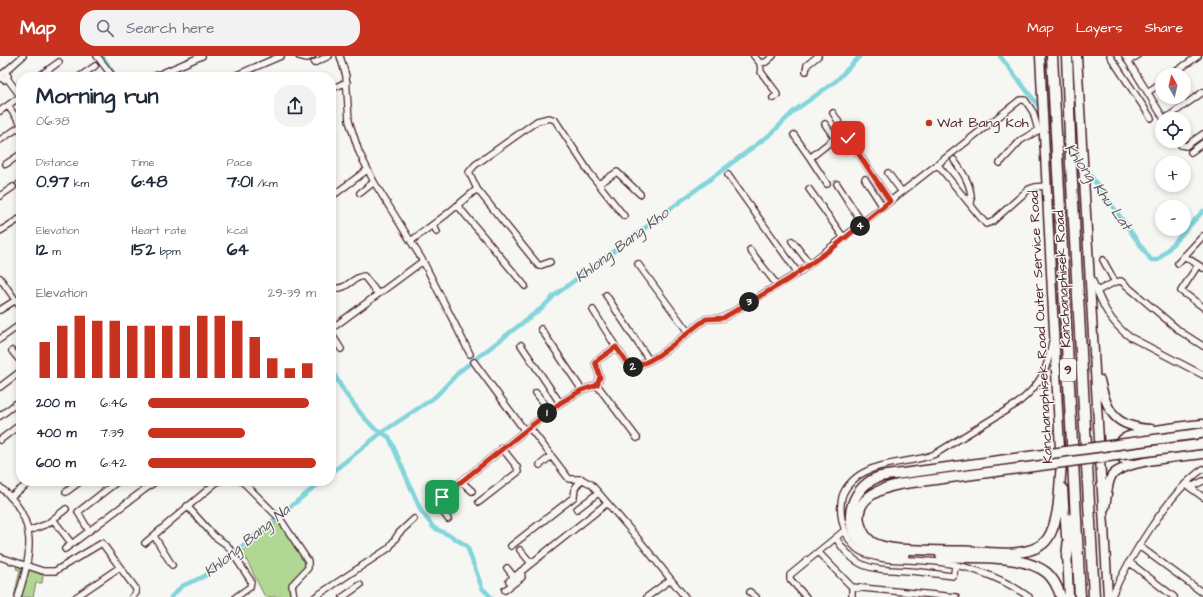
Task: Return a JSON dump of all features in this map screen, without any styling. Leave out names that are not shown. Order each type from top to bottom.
[{"type":"highway","name":"Kanchanaphisek Road","points":[[1052,56],[1080,597]]},
{"type":"highway","name":"Kanchanaphisek Road","points":[[1066,56],[1070,164],[1094,597]]},
{"type":"highway","points":[[1067,557],[1075,494]]},
{"type":"main road","name":"Kanchanaphisek Road Outer Service Road","points":[[1040,56],[1042,105],[1041,127],[1046,186],[1053,334],[1069,597]]},
{"type":"main road","points":[[1077,56],[1108,597]]},
{"type":"main road","points":[[1095,357],[1106,404],[1117,419],[1127,426],[1162,429]]},
{"type":"main road","points":[[1133,464],[1126,462],[1120,457],[1118,447],[1122,440],[1128,436],[1162,429],[1203,424]]},
{"type":"main road","points":[[1061,597],[1055,583],[1046,573],[1020,562],[982,558],[893,555],[878,553],[866,547],[854,534],[850,522],[850,511],[855,495],[862,486],[874,478],[1203,433]]},
{"type":"main road","points":[[1061,469],[1052,530],[1047,539],[1041,545],[1021,552],[997,553],[899,550],[884,547],[871,542],[861,527],[858,517],[866,498],[875,492],[901,484],[1203,444]]},
{"type":"main road","points":[[1103,523],[1112,476],[1117,471],[1133,464],[1203,454]]},
{"type":"street","points":[[16,89],[3,75],[23,56]]},
{"type":"street","points":[[97,56],[108,72]]},
{"type":"street","points":[[165,72],[202,56]]},
{"type":"street","points":[[298,56],[308,58],[312,56]]},
{"type":"street","points":[[314,63],[329,56]]},
{"type":"street","points":[[340,56],[347,82],[351,132],[374,182],[423,261],[470,354]]},
{"type":"street","points":[[754,56],[760,63],[761,72],[777,95],[774,98]]},
{"type":"street","points":[[760,63],[766,62],[774,56]]},
{"type":"street","points":[[806,71],[807,65],[818,56]]},
{"type":"street","points":[[1110,56],[1151,118]]},
{"type":"street","points":[[1137,56],[1126,59],[1160,112]]},
{"type":"street","points":[[1181,68],[1198,56]]},
{"type":"street","points":[[243,72],[277,57]]},
{"type":"street","points":[[45,72],[60,62]]},
{"type":"street","points":[[86,72],[95,66]]},
{"type":"street","points":[[336,87],[347,82]]},
{"type":"street","points":[[1148,92],[1155,87]]},
{"type":"street","points":[[1174,112],[1203,92]]},
{"type":"street","points":[[0,111],[8,106],[16,97]]},
{"type":"street","points":[[593,310],[629,366],[636,366],[649,360],[667,350],[706,319],[716,319],[728,315],[798,273],[863,224],[890,201],[1020,100],[1025,100],[1041,127],[1015,146],[1000,163]]},
{"type":"street","points":[[8,106],[16,118]]},
{"type":"street","points":[[833,113],[890,201]]},
{"type":"street","points":[[550,262],[540,266],[477,189],[470,178],[469,171],[541,119],[550,118],[554,120],[599,184],[624,216]]},
{"type":"street","points":[[825,124],[843,150],[849,149],[853,145]]},
{"type":"street","points":[[0,140],[16,129]]},
{"type":"street","points":[[1191,142],[1203,134]]},
{"type":"street","points":[[794,135],[827,184]]},
{"type":"street","points":[[810,158],[834,139]]},
{"type":"street","points":[[1191,152],[1203,143]]},
{"type":"street","points":[[6,164],[16,157]]},
{"type":"street","points":[[954,160],[967,179],[971,197],[970,205]]},
{"type":"street","points":[[937,164],[985,224],[988,225],[1029,189],[1034,186],[1046,186]]},
{"type":"street","points":[[336,192],[368,170]]},
{"type":"street","points":[[599,184],[617,172],[640,194]]},
{"type":"street","points":[[888,173],[902,192]]},
{"type":"street","points":[[728,175],[798,273]]},
{"type":"street","points":[[865,179],[883,207]]},
{"type":"street","points":[[360,193],[374,182]]},
{"type":"street","points":[[837,184],[863,224]]},
{"type":"street","points":[[0,196],[16,185]]},
{"type":"street","points":[[411,241],[458,206],[477,189]]},
{"type":"street","points":[[809,189],[844,238]]},
{"type":"street","points":[[458,206],[525,286]]},
{"type":"street","points":[[0,231],[16,221]]},
{"type":"street","points":[[433,225],[437,232]]},
{"type":"street","points":[[1178,263],[1203,236]]},
{"type":"street","points":[[792,241],[810,264]]},
{"type":"street","points":[[750,250],[777,285]]},
{"type":"street","points":[[1184,256],[1200,267],[1181,291],[1203,307]]},
{"type":"street","points":[[1103,260],[1115,282]]},
{"type":"street","points":[[336,325],[423,261]]},
{"type":"street","points":[[638,264],[688,332]]},
{"type":"street","points":[[1090,275],[1106,312],[1120,330],[1203,375]]},
{"type":"street","points":[[336,288],[343,288],[362,276],[366,277],[378,294]]},
{"type":"street","points":[[1,280],[16,300]]},
{"type":"street","points":[[1097,291],[1115,282],[1121,281],[1127,284],[1169,322],[1203,346]]},
{"type":"street","points":[[606,295],[649,360]]},
{"type":"street","points":[[0,310],[16,305]]},
{"type":"street","points":[[0,339],[16,328]]},
{"type":"street","points":[[541,329],[582,390]]},
{"type":"street","points":[[1029,597],[1002,581],[977,571],[955,565],[928,561],[885,559],[862,553],[856,547],[845,530],[842,513],[842,497],[847,487],[858,476],[876,467],[924,459],[1018,403],[1029,394],[1044,376],[1048,366],[1053,334]]},
{"type":"street","points":[[336,341],[341,349]]},
{"type":"street","points":[[521,345],[560,403]]},
{"type":"street","points":[[597,385],[600,377],[595,362],[616,347]]},
{"type":"street","points":[[12,350],[16,355]]},
{"type":"street","points":[[474,362],[527,430],[551,456],[569,479],[582,479],[591,484],[606,504],[640,541],[685,597]]},
{"type":"street","points":[[0,387],[16,375]]},
{"type":"street","points":[[448,518],[438,506],[438,503],[446,494],[560,403],[582,390],[597,385]]},
{"type":"street","points":[[597,385],[637,438]]},
{"type":"street","points":[[536,393],[550,411]]},
{"type":"street","points":[[0,416],[16,404]]},
{"type":"street","points":[[0,440],[16,428]]},
{"type":"street","points":[[479,502],[518,472],[517,467],[502,448]]},
{"type":"street","points":[[540,465],[551,456]]},
{"type":"street","points":[[1111,597],[1139,546],[1185,483],[1203,469]]},
{"type":"street","points":[[511,546],[574,497],[575,488],[582,479]]},
{"type":"street","points":[[1185,483],[1193,486],[1203,481]]},
{"type":"street","points":[[462,482],[472,491]]},
{"type":"street","points":[[1185,483],[1203,497]]},
{"type":"street","points":[[10,497],[25,486]]},
{"type":"street","points":[[66,492],[74,486]]},
{"type":"street","points":[[89,531],[78,512],[112,486]]},
{"type":"street","points":[[65,549],[149,486]]},
{"type":"street","points":[[145,543],[212,486]]},
{"type":"street","points":[[247,486],[281,520],[309,564],[307,570],[292,585],[294,597]]},
{"type":"street","points":[[0,487],[10,497],[21,514],[28,531],[30,547],[28,566],[18,597]]},
{"type":"street","points":[[577,509],[598,493]]},
{"type":"street","points":[[509,581],[606,504]]},
{"type":"street","points":[[187,506],[214,536],[228,545],[252,584],[236,597]]},
{"type":"street","points":[[28,531],[47,524],[66,509]]},
{"type":"street","points":[[315,597],[389,548],[399,533],[414,519]]},
{"type":"street","points":[[56,522],[72,544]]},
{"type":"street","points":[[806,597],[790,577],[845,530]]},
{"type":"street","points":[[154,536],[172,565]]},
{"type":"street","points":[[836,538],[850,556],[859,563],[872,569],[952,576],[955,565]]},
{"type":"street","points":[[0,557],[42,571],[55,571],[102,543],[137,590],[132,597]]},
{"type":"street","points":[[1139,546],[1203,593]]},
{"type":"street","points":[[520,550],[531,563]]},
{"type":"street","points":[[818,552],[852,587],[956,597]]},
{"type":"street","points":[[1129,562],[1174,597]]},
{"type":"street","points":[[76,597],[120,567]]},
{"type":"street","points":[[507,568],[514,577]]},
{"type":"street","points":[[505,590],[522,577],[521,571]]},
{"type":"street","points":[[646,597],[670,580]]},
{"type":"street","points":[[343,597],[360,585]]},
{"type":"street","points":[[852,587],[852,597]]},
{"type":"street","points":[[750,592],[756,597]]},
{"type":"green space","points":[[280,519],[310,561],[309,571],[299,580],[297,584],[296,597],[265,597],[242,551]]},
{"type":"green space","points":[[17,565],[43,575],[42,583],[36,583],[33,597],[14,597],[20,570],[16,569]]},
{"type":"waterway","points":[[102,56],[113,72]]},
{"type":"waterway","name":"Khlong Bang Kho","points":[[336,469],[381,433],[435,397],[460,371],[543,307],[555,295],[772,133],[794,111],[836,81],[860,56]]},
{"type":"waterway","name":"Khlong Khu Lat","points":[[1000,56],[1054,126]]},
{"type":"waterway","name":"Khlong Khu Lat","points":[[1058,132],[1068,145]]},
{"type":"waterway","name":"Khlong Khu Lat","points":[[1073,151],[1151,260],[1158,260],[1203,211]]},
{"type":"waterway","points":[[336,378],[345,393],[362,415],[374,428],[389,437],[421,511],[434,528],[467,546],[482,588],[491,597]]},
{"type":"waterway","name":"Khlong Bang Na","points":[[171,597],[182,586],[205,576],[316,486]]},
{"type":"place","name":"Wat Bang Koh","points":[[929,123]]},
{"type":"route","points":[[442,497],[495,453],[530,428],[560,403],[582,390],[597,385],[600,377],[595,362],[609,351],[616,347],[621,356],[629,366],[632,367],[649,360],[667,350],[706,319],[723,318],[789,279],[834,247],[890,201],[848,138]]}]
